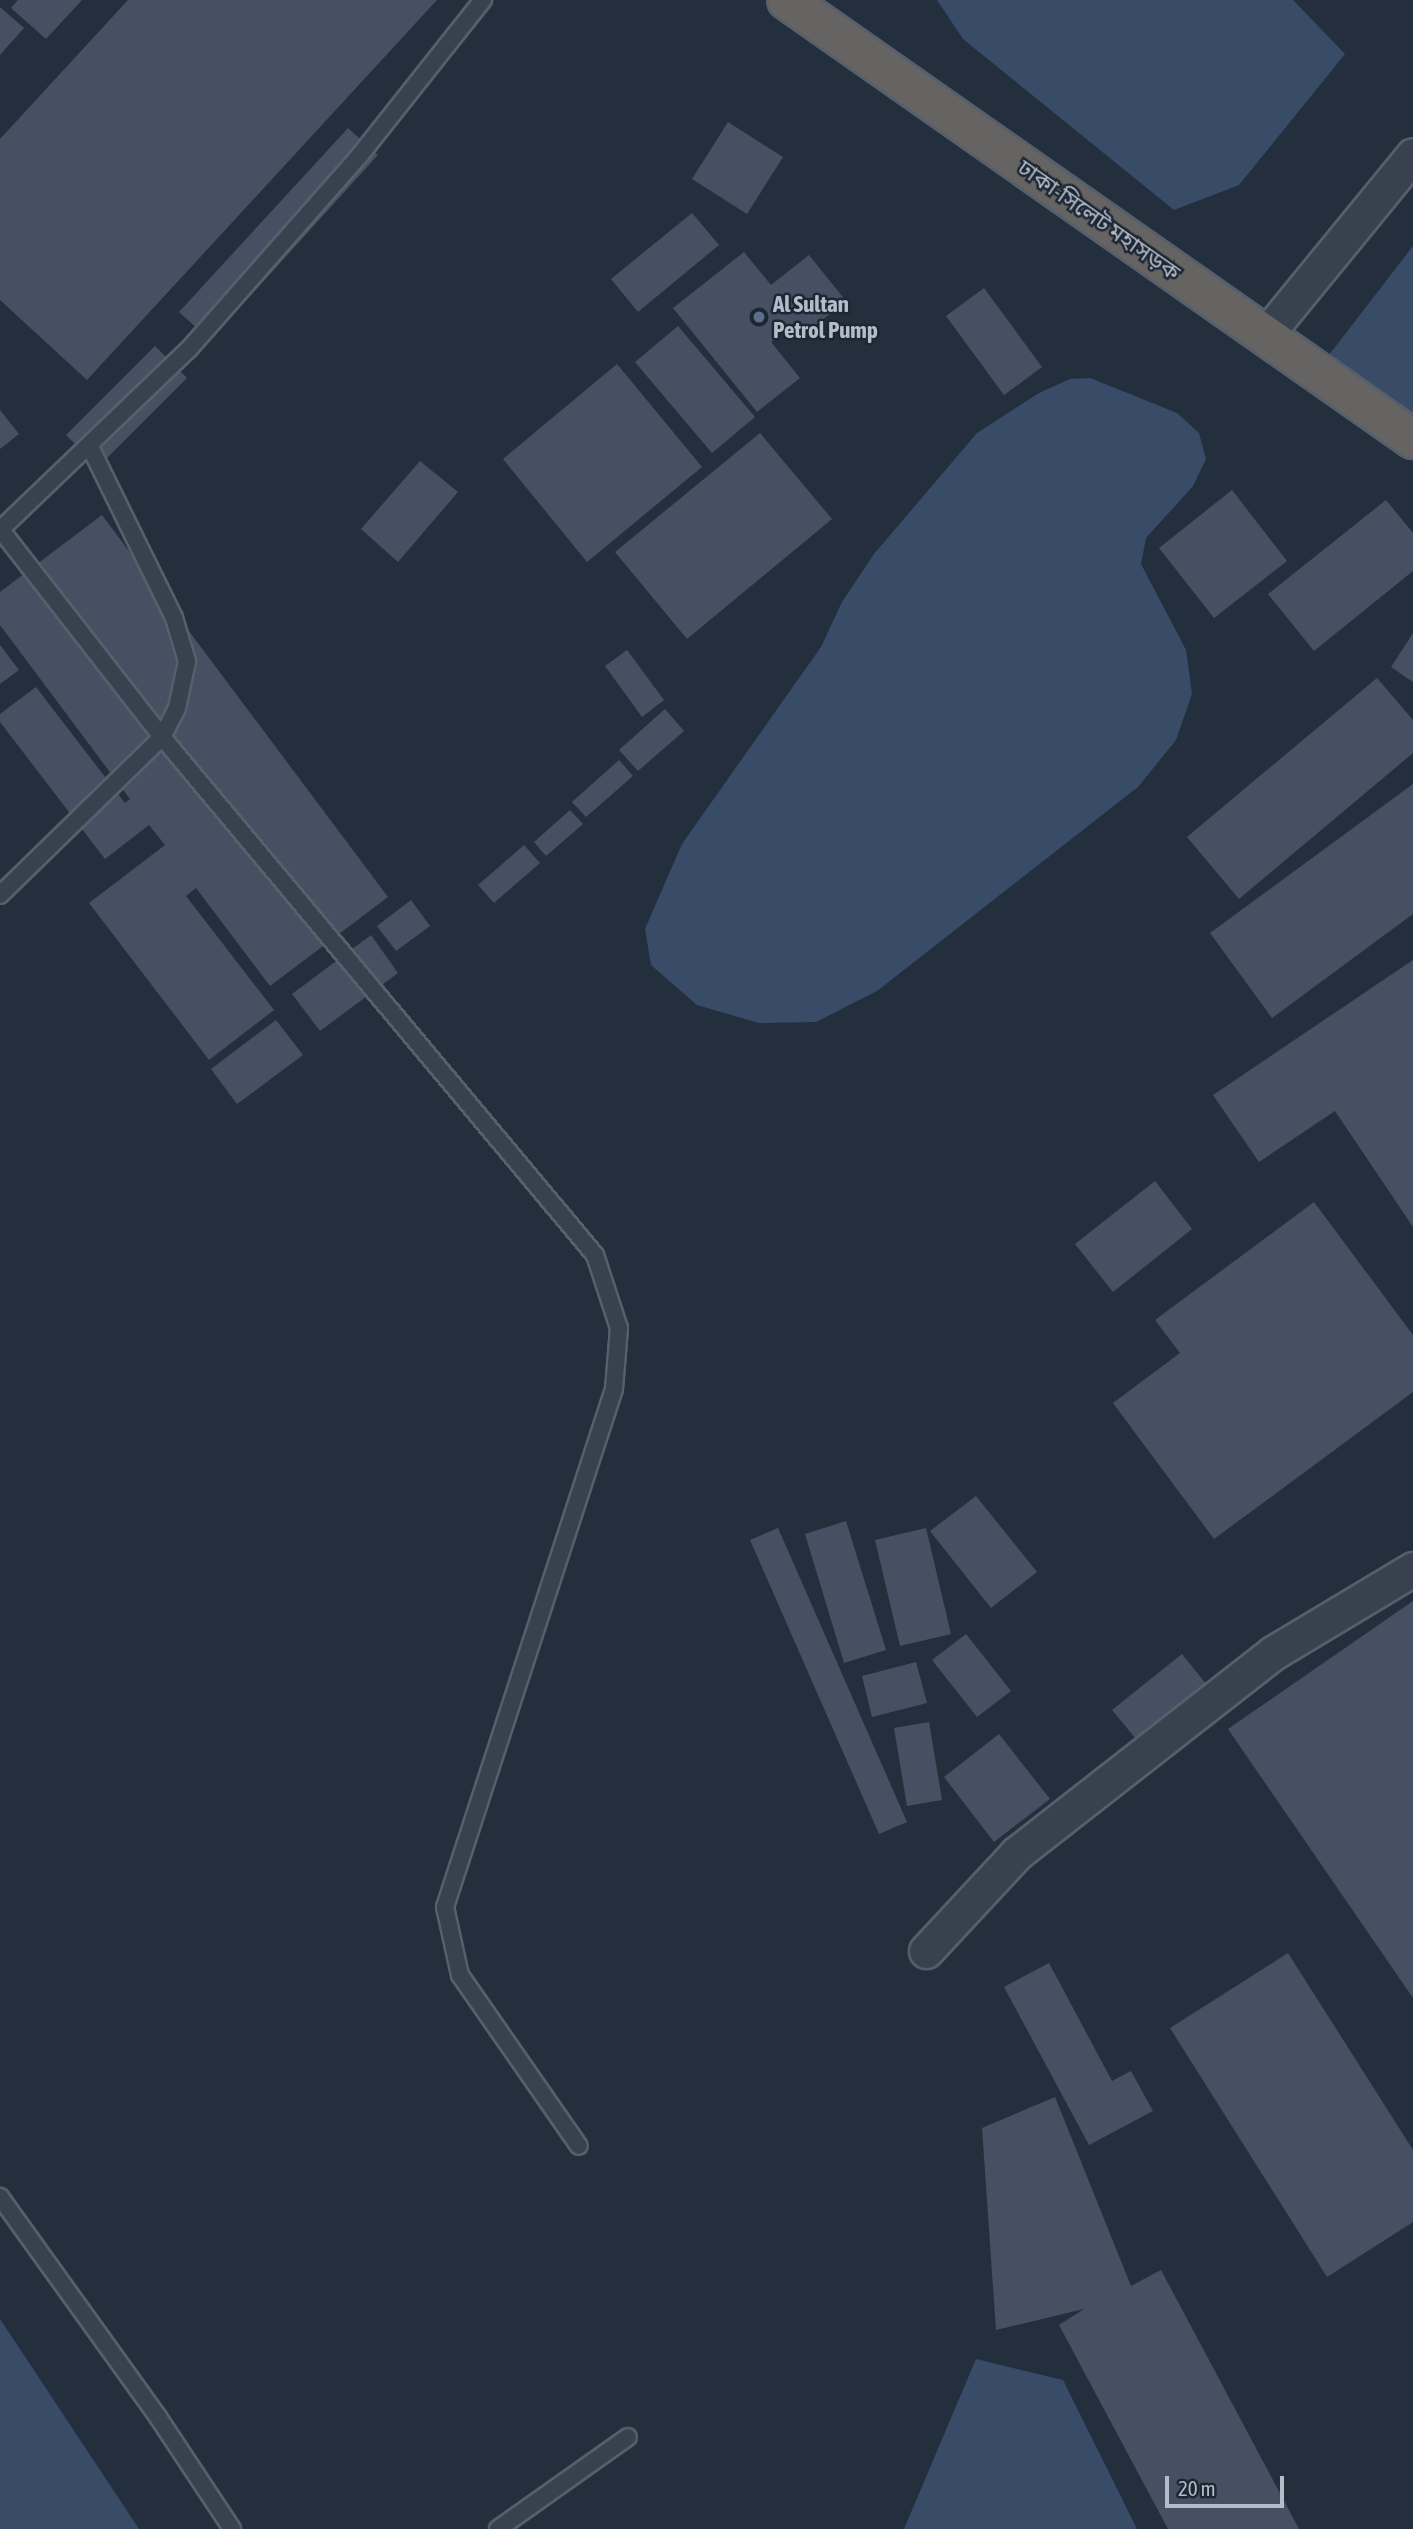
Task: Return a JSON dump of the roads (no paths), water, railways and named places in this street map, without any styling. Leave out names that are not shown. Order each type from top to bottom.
[{"type":"highway","name":"ঢাকা-সিলেট মহাসড়ক","points":[[787,0],[1413,439]]},
{"type":"street","points":[[1264,337],[1413,155]]},
{"type":"street","points":[[926,1951],[1017,1853],[1273,1653],[1413,1569]]},
{"type":"lane","points":[[483,0],[360,155],[188,349],[90,447],[0,530],[162,737],[595,1255],[619,1328],[614,1389],[445,1907],[460,1975],[579,2146]]},
{"type":"lane","points":[[0,895],[162,737],[177,708],[187,661],[174,618],[90,447]]},
{"type":"lane","points":[[0,2197],[158,2417],[232,2529]]},
{"type":"lane","points":[[498,2529],[628,2437]]},
{"type":"water","points":[[937,0],[1293,0],[1345,54],[1239,185],[1174,210],[963,39]]},
{"type":"water","points":[[1413,246],[1413,414],[1329,355]]},
{"type":"water","points":[[1090,378],[1177,413],[1199,433],[1206,459],[1193,486],[1146,538],[1141,564],[1186,650],[1192,694],[1176,740],[1138,787],[877,991],[816,1022],[759,1023],[697,1005],[651,965],[645,929],[682,844],[821,647],[842,602],[874,554],[977,433],[1039,393],[1070,379]]},
{"type":"water","points":[[0,2319],[139,2529],[0,2529]]},
{"type":"water","points":[[976,2359],[1063,2380],[1137,2529],[904,2529]]},
{"type":"place","name":"Al Sultan Petrol Pump","points":[[759,317]]}]
